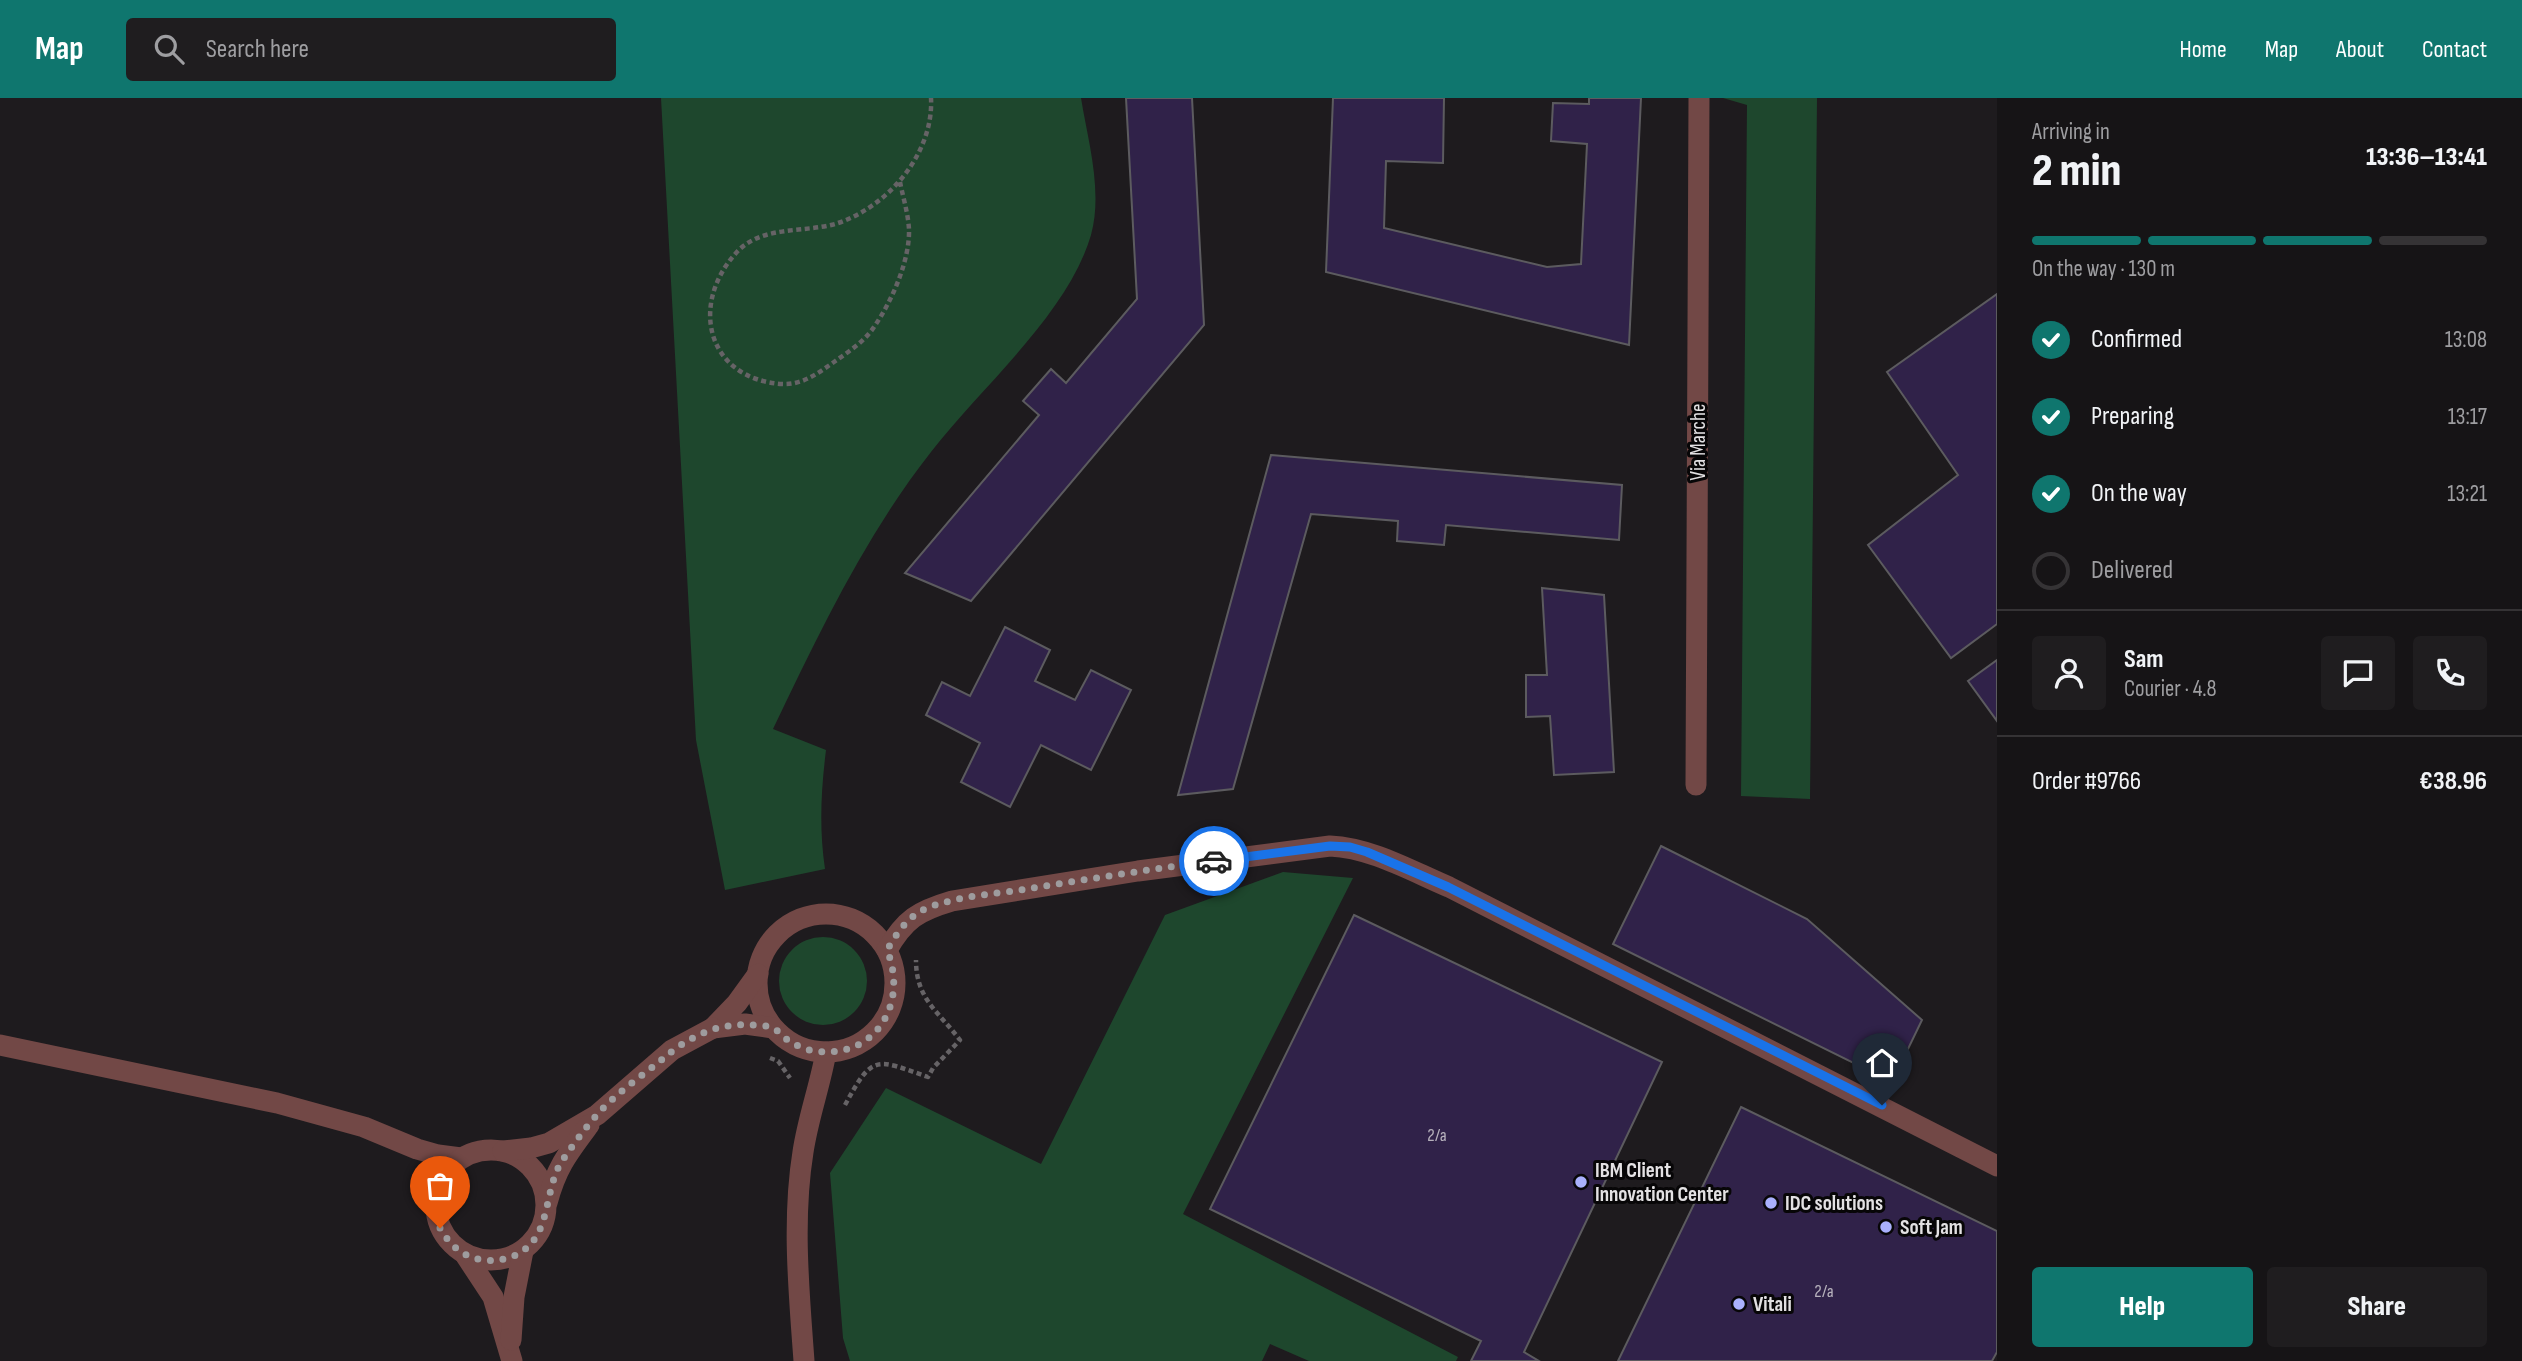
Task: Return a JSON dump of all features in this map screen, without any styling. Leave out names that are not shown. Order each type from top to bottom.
[{"type":"street","name":"Via Marche","points":[[1696,785],[1699,98]]},
{"type":"street","points":[[887,950],[910,918],[926,909],[952,901],[1138,871],[1330,846],[1350,847],[1461,894],[1997,1166]]},
{"type":"street","points":[[820,914],[846,916],[859,921],[879,938],[887,950],[896,978],[894,996],[888,1014],[865,1040],[853,1047],[826,1052],[797,1046],[773,1028],[761,1002],[758,974],[761,960],[774,937],[794,921],[820,914]]},
{"type":"street","points":[[597,1115],[561,1161],[554,1177],[541,1230],[523,1251],[501,1260],[477,1259],[451,1244],[440,1228],[435,1209],[437,1189],[443,1177],[461,1158],[474,1152],[531,1148],[549,1143],[597,1115],[672,1050],[713,1028],[737,1003],[758,974]]},
{"type":"street","points":[[713,1028],[745,1024],[773,1028]]},
{"type":"street","points":[[0,1045],[277,1103],[354,1124],[438,1156],[461,1158]]},
{"type":"street","points":[[804,1361],[798,1252],[799,1187],[803,1150],[826,1052]]},
{"type":"street","points":[[393,1140],[418,1158],[437,1189]]},
{"type":"street","points":[[501,1151],[524,1160],[533,1169],[545,1191],[547,1204]]},
{"type":"street","points":[[511,1358],[513,1297],[523,1251]]},
{"type":"street","points":[[466,1255],[493,1297],[511,1358]]},
{"type":"path","points":[[900,182],[909,230],[906,252],[888,304],[873,329],[842,356],[810,378],[792,384],[769,383],[749,375],[727,361],[716,346],[709,326],[710,309],[716,288],[736,253],[749,242],[768,234],[835,224],[880,201],[900,182],[924,140],[932,108],[931,98]]},
{"type":"path","points":[[840,1115],[858,1082],[871,1067],[885,1062],[928,1077],[933,1068],[960,1040],[924,998],[916,970],[916,957]]},
{"type":"green space","points":[[661,98],[1081,98],[1095,184],[1091,235],[1080,264],[1063,293],[1021,349],[931,452],[885,517],[826,621],[773,729],[826,750],[821,810],[825,869],[725,890],[696,740]]},
{"type":"green space","points":[[1723,98],[1817,98],[1810,799],[1741,796],[1747,105]]},
{"type":"green space","points":[[1283,872],[1353,878],[1183,1214],[1458,1357],[1456,1361],[1309,1361],[1270,1344],[1262,1361],[850,1361],[843,1338],[830,1173],[886,1088],[1041,1164],[1165,915]]},
{"type":"green space","points":[[823,937],[840,940],[854,950],[864,964],[867,981],[864,998],[854,1012],[840,1022],[823,1025],[806,1022],[792,1012],[782,998],[779,981],[782,964],[792,950],[806,940]]},
{"type":"building","points":[[1126,98],[1192,98],[1204,325],[971,601],[905,573],[1039,415],[1023,401],[1051,369],[1066,383],[1137,299]]},
{"type":"building","points":[[1333,98],[1444,98],[1443,163],[1386,161],[1384,228],[1547,267],[1581,264],[1587,144],[1551,141],[1553,103],[1589,104],[1589,98],[1641,98],[1629,345],[1326,272]]},
{"type":"building","points":[[1997,294],[1997,624],[1951,658],[1868,545],[1958,475],[1887,372]]},
{"type":"building","points":[[1271,455],[1622,485],[1619,540],[1446,525],[1444,545],[1397,541],[1398,521],[1311,514],[1233,789],[1178,795]]},
{"type":"building","points":[[1542,588],[1604,595],[1614,772],[1554,775],[1550,716],[1526,717],[1526,675],[1547,675]]},
{"type":"building","points":[[1005,627],[1050,650],[1035,681],[1075,700],[1091,670],[1131,690],[1091,770],[1041,745],[1010,807],[961,782],[980,743],[926,715],[942,682],[970,696]]},
{"type":"building","points":[[1997,660],[1997,721],[1968,681]]},
{"type":"building","points":[[1661,846],[1807,919],[1922,1020],[1892,1082],[1613,944]]},
{"type":"building","points":[[1354,915],[1662,1062],[1524,1352],[1539,1361],[1471,1361],[1481,1341],[1210,1209]]},
{"type":"building","points":[[1741,1107],[1997,1231],[1997,1352],[1992,1361],[1618,1361]]},
{"type":"way so far","points":[[440,1228],[458,1251],[477,1259],[501,1260],[523,1251],[541,1230],[554,1177],[561,1161],[597,1115],[672,1050],[713,1028],[745,1024],[773,1028],[797,1046],[826,1052],[853,1047],[865,1040],[888,1014],[894,996],[896,978],[887,950],[910,918],[926,909],[952,901],[1009,891],[1214,861]]},
{"type":"place","name":"IBM Client Innovation Center","points":[[1581,1182]]},
{"type":"place","name":"IDC solutions","points":[[1771,1203]]},
{"type":"place","name":"Soft Jam","points":[[1886,1227]]},
{"type":"place","name":"Vitali","points":[[1739,1304]]},
{"type":"route","points":[[1214,861],[1330,846],[1350,847],[1367,852],[1448,887],[1882,1105]]}]
